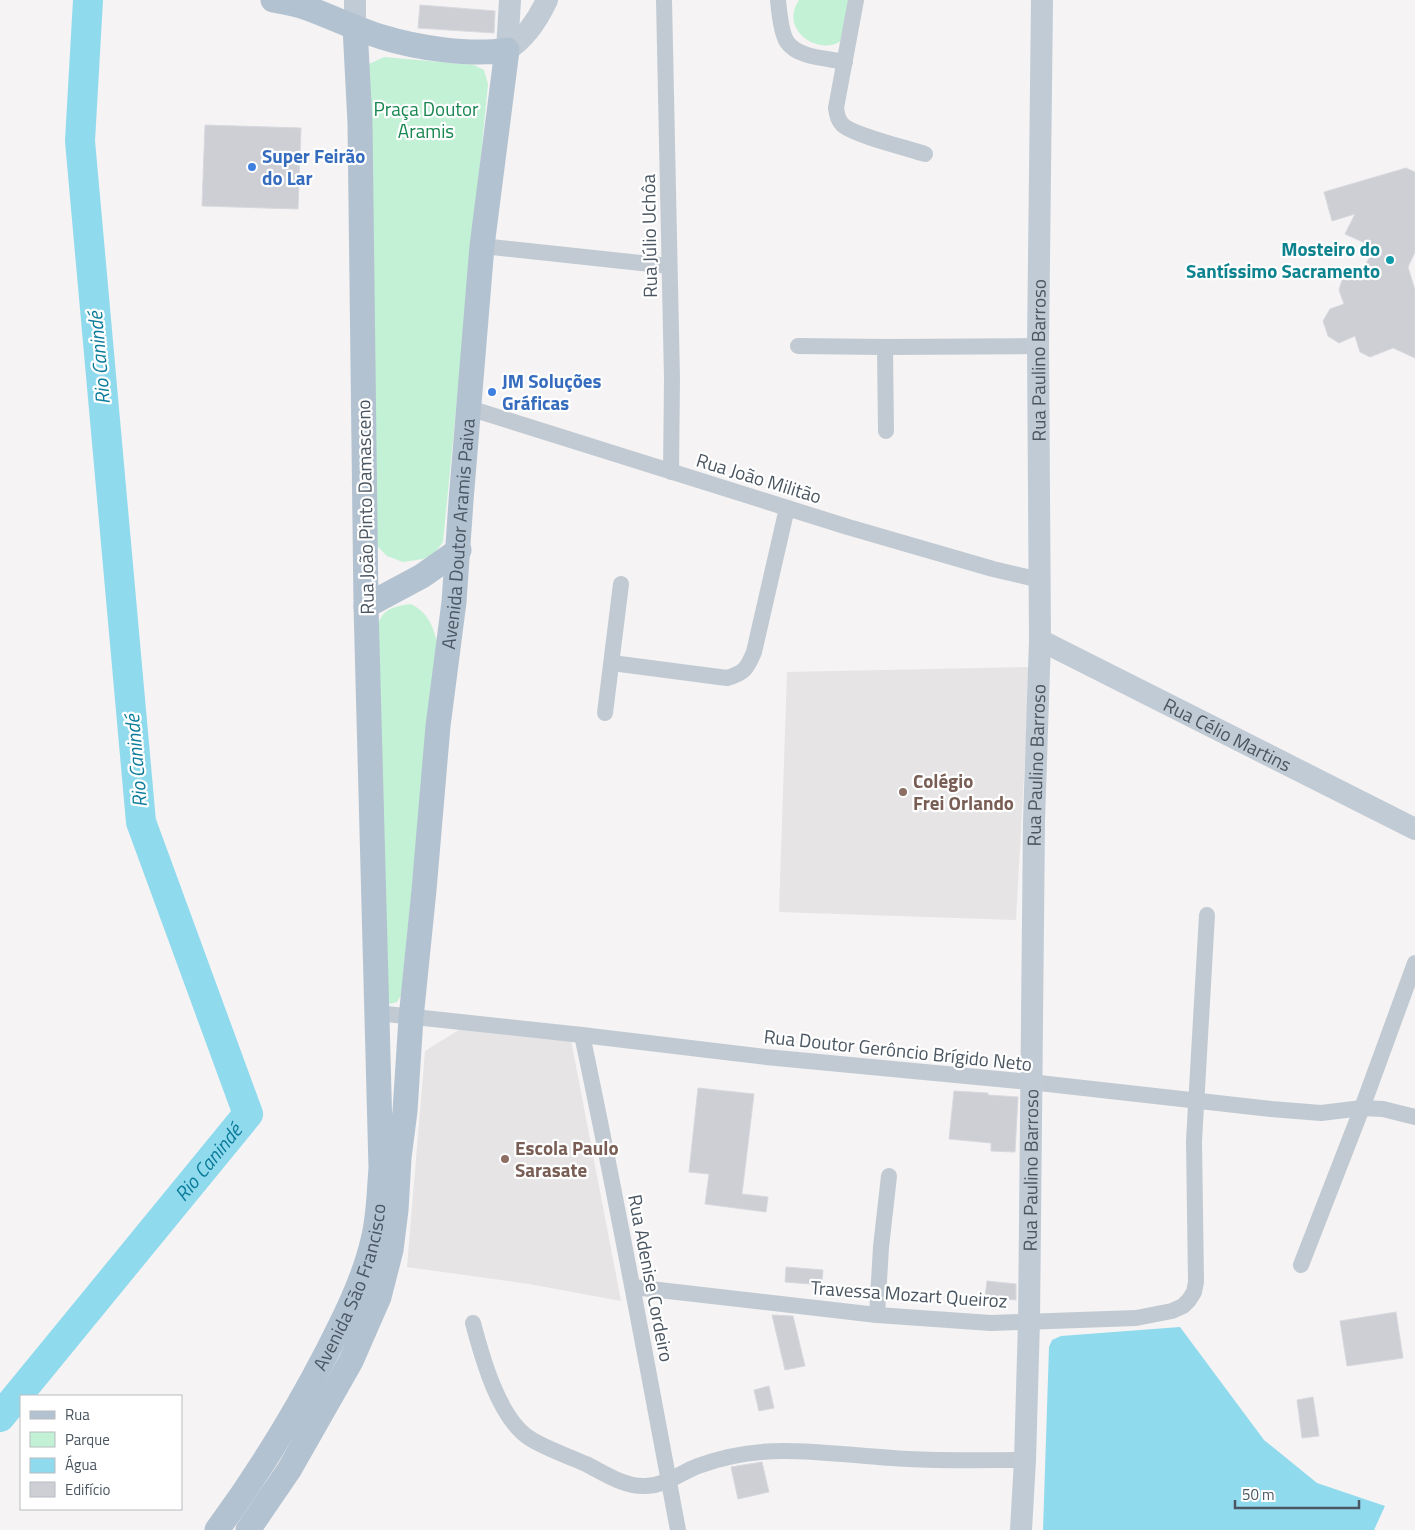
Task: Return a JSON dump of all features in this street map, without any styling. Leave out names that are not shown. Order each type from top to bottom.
[{"type":"main road","points":[[273,0],[305,7],[381,37],[408,44],[460,51],[493,52],[507,50]]},
{"type":"main road","name":"Rua João Pinto Damasceno","points":[[355,27],[360,123],[366,606],[376,1013]]},
{"type":"main road","name":"Avenida Doutor Aramis Paiva","points":[[411,1018],[438,726],[454,602],[460,501],[482,246],[507,50]]},
{"type":"main road","points":[[366,606],[422,576],[458,550]]},
{"type":"main road","name":"Avenida São Francisco","points":[[217,1530],[240,1499],[306,1394],[341,1326],[368,1258],[374,1238],[381,1168],[376,1013]]},
{"type":"main road","name":"Avenida São Francisco","points":[[248,1530],[289,1470],[320,1417],[351,1360],[379,1297],[391,1250],[396,1210],[411,1018]]},
{"type":"street","name":"Rua João Pinto Damasceno","points":[[355,0],[355,27]]},
{"type":"street","points":[[507,50],[510,0]]},
{"type":"street","points":[[507,50],[516,45],[528,32],[542,12],[547,0]]},
{"type":"street","name":"Rua Júlio Uchôa","points":[[664,0],[672,379],[671,472]]},
{"type":"street","points":[[778,0],[786,40],[793,49],[806,54],[845,62]]},
{"type":"street","points":[[856,0],[836,108],[838,118],[844,126],[862,134],[925,154]]},
{"type":"street","name":"Rua Paulino Barroso","points":[[1021,1530],[1029,1321],[1034,821],[1040,640],[1038,346],[1042,0]]},
{"type":"street","points":[[482,246],[669,266]]},
{"type":"street","points":[[798,346],[885,348],[1038,346]]},
{"type":"street","points":[[885,348],[886,431]]},
{"type":"street","name":"Rua João Militão","points":[[469,408],[787,508],[993,569],[1040,580]]},
{"type":"street","points":[[612,664],[727,678],[746,670],[754,652],[787,508]]},
{"type":"street","points":[[605,713],[622,584]]},
{"type":"street","name":"Rua Célio Martins","points":[[1040,640],[1415,829]]},
{"type":"street","points":[[1196,1100],[1207,915]]},
{"type":"street","points":[[1301,1265],[1362,1108],[1415,963]]},
{"type":"street","name":"Rua Doutor Gerôncio Brígido Neto","points":[[376,1013],[582,1034],[766,1057],[1030,1082],[1321,1113],[1362,1108],[1383,1109],[1415,1117]]},
{"type":"street","name":"Rua Adenise Cordeiro","points":[[582,1034],[633,1287],[678,1530]]},
{"type":"street","name":"Travessa Mozart Queiroz","points":[[633,1287],[877,1315],[982,1322],[1136,1318],[1172,1311],[1183,1306],[1189,1300],[1194,1292],[1196,1282],[1194,1141],[1196,1100]]},
{"type":"street","points":[[877,1315],[881,1247],[890,1176]]},
{"type":"street","points":[[473,1323],[484,1363],[514,1425],[531,1439],[622,1482],[645,1486],[668,1481],[696,1467],[725,1457],[747,1453],[782,1451],[909,1459],[1025,1460]]},
{"type":"shaded area","name":"Colégio Frei Orlando","points":[[1030,667],[1016,920],[779,912],[787,672]]},
{"type":"shaded area","name":"Escola Paulo Sarasate","points":[[462,1028],[571,1040],[621,1301],[529,1284],[407,1267],[425,1051]]},
{"type":"green space","points":[[799,0],[848,0],[850,11],[847,34],[839,42],[829,45],[818,45],[808,40],[794,24],[794,12]]},
{"type":"green space","name":"Praça Doutor Aramis","points":[[384,57],[474,65],[484,70],[488,84],[443,542],[434,554],[423,559],[403,562],[387,556],[375,544],[369,64]]},
{"type":"green space","points":[[411,604],[425,615],[437,642],[401,995],[397,1002],[390,1004],[385,996],[375,630],[384,613],[388,610]]},
{"type":"water","points":[[1180,1327],[1264,1440],[1317,1483],[1385,1506],[1374,1530],[1043,1530],[1049,1347],[1052,1340],[1061,1336]]},
{"type":"building","points":[[420,5],[495,11],[494,33],[418,28]]},
{"type":"building","name":"Super Feirão do Lar","points":[[205,125],[301,128],[298,209],[202,206]]},
{"type":"building","name":"Mosteiro do Santíssimo Sacramento","points":[[1406,168],[1415,172],[1415,252],[1408,267],[1415,290],[1415,358],[1393,348],[1370,357],[1360,352],[1355,336],[1339,343],[1328,336],[1323,321],[1330,309],[1344,304],[1339,290],[1342,280],[1363,271],[1374,247],[1345,234],[1355,214],[1332,221],[1324,192]]},
{"type":"building","points":[[698,1088],[754,1094],[742,1194],[768,1197],[766,1212],[705,1204],[709,1174],[689,1172]]},
{"type":"building","points":[[954,1091],[1018,1097],[1015,1152],[991,1151],[991,1143],[949,1139]]},
{"type":"building","points":[[786,1267],[823,1270],[822,1285],[785,1282]]},
{"type":"building","points":[[987,1281],[1016,1284],[1016,1300],[985,1297]]},
{"type":"building","points":[[1396,1312],[1403,1358],[1347,1366],[1340,1321]]},
{"type":"building","points":[[772,1315],[793,1316],[805,1366],[785,1370]]},
{"type":"building","points":[[769,1386],[774,1408],[759,1411],[754,1390]]},
{"type":"building","points":[[1313,1397],[1319,1436],[1302,1438],[1297,1400]]},
{"type":"building","points":[[762,1462],[769,1492],[738,1499],[731,1467]]},
{"type":"waterway","name":"Rio Canindé","points":[[0,1417],[248,1114],[141,822],[80,141],[88,0]]},
{"type":"place","name":"Super Feirão do Lar","points":[[252,167]]},
{"type":"place","name":"Mosteiro do Santíssimo Sacramento","points":[[1390,260]]},
{"type":"place","name":"JM Soluções Gráficas","points":[[492,392]]},
{"type":"place","name":"Colégio Frei Orlando","points":[[903,792]]},
{"type":"place","name":"Escola Paulo Sarasate","points":[[505,1159]]}]
